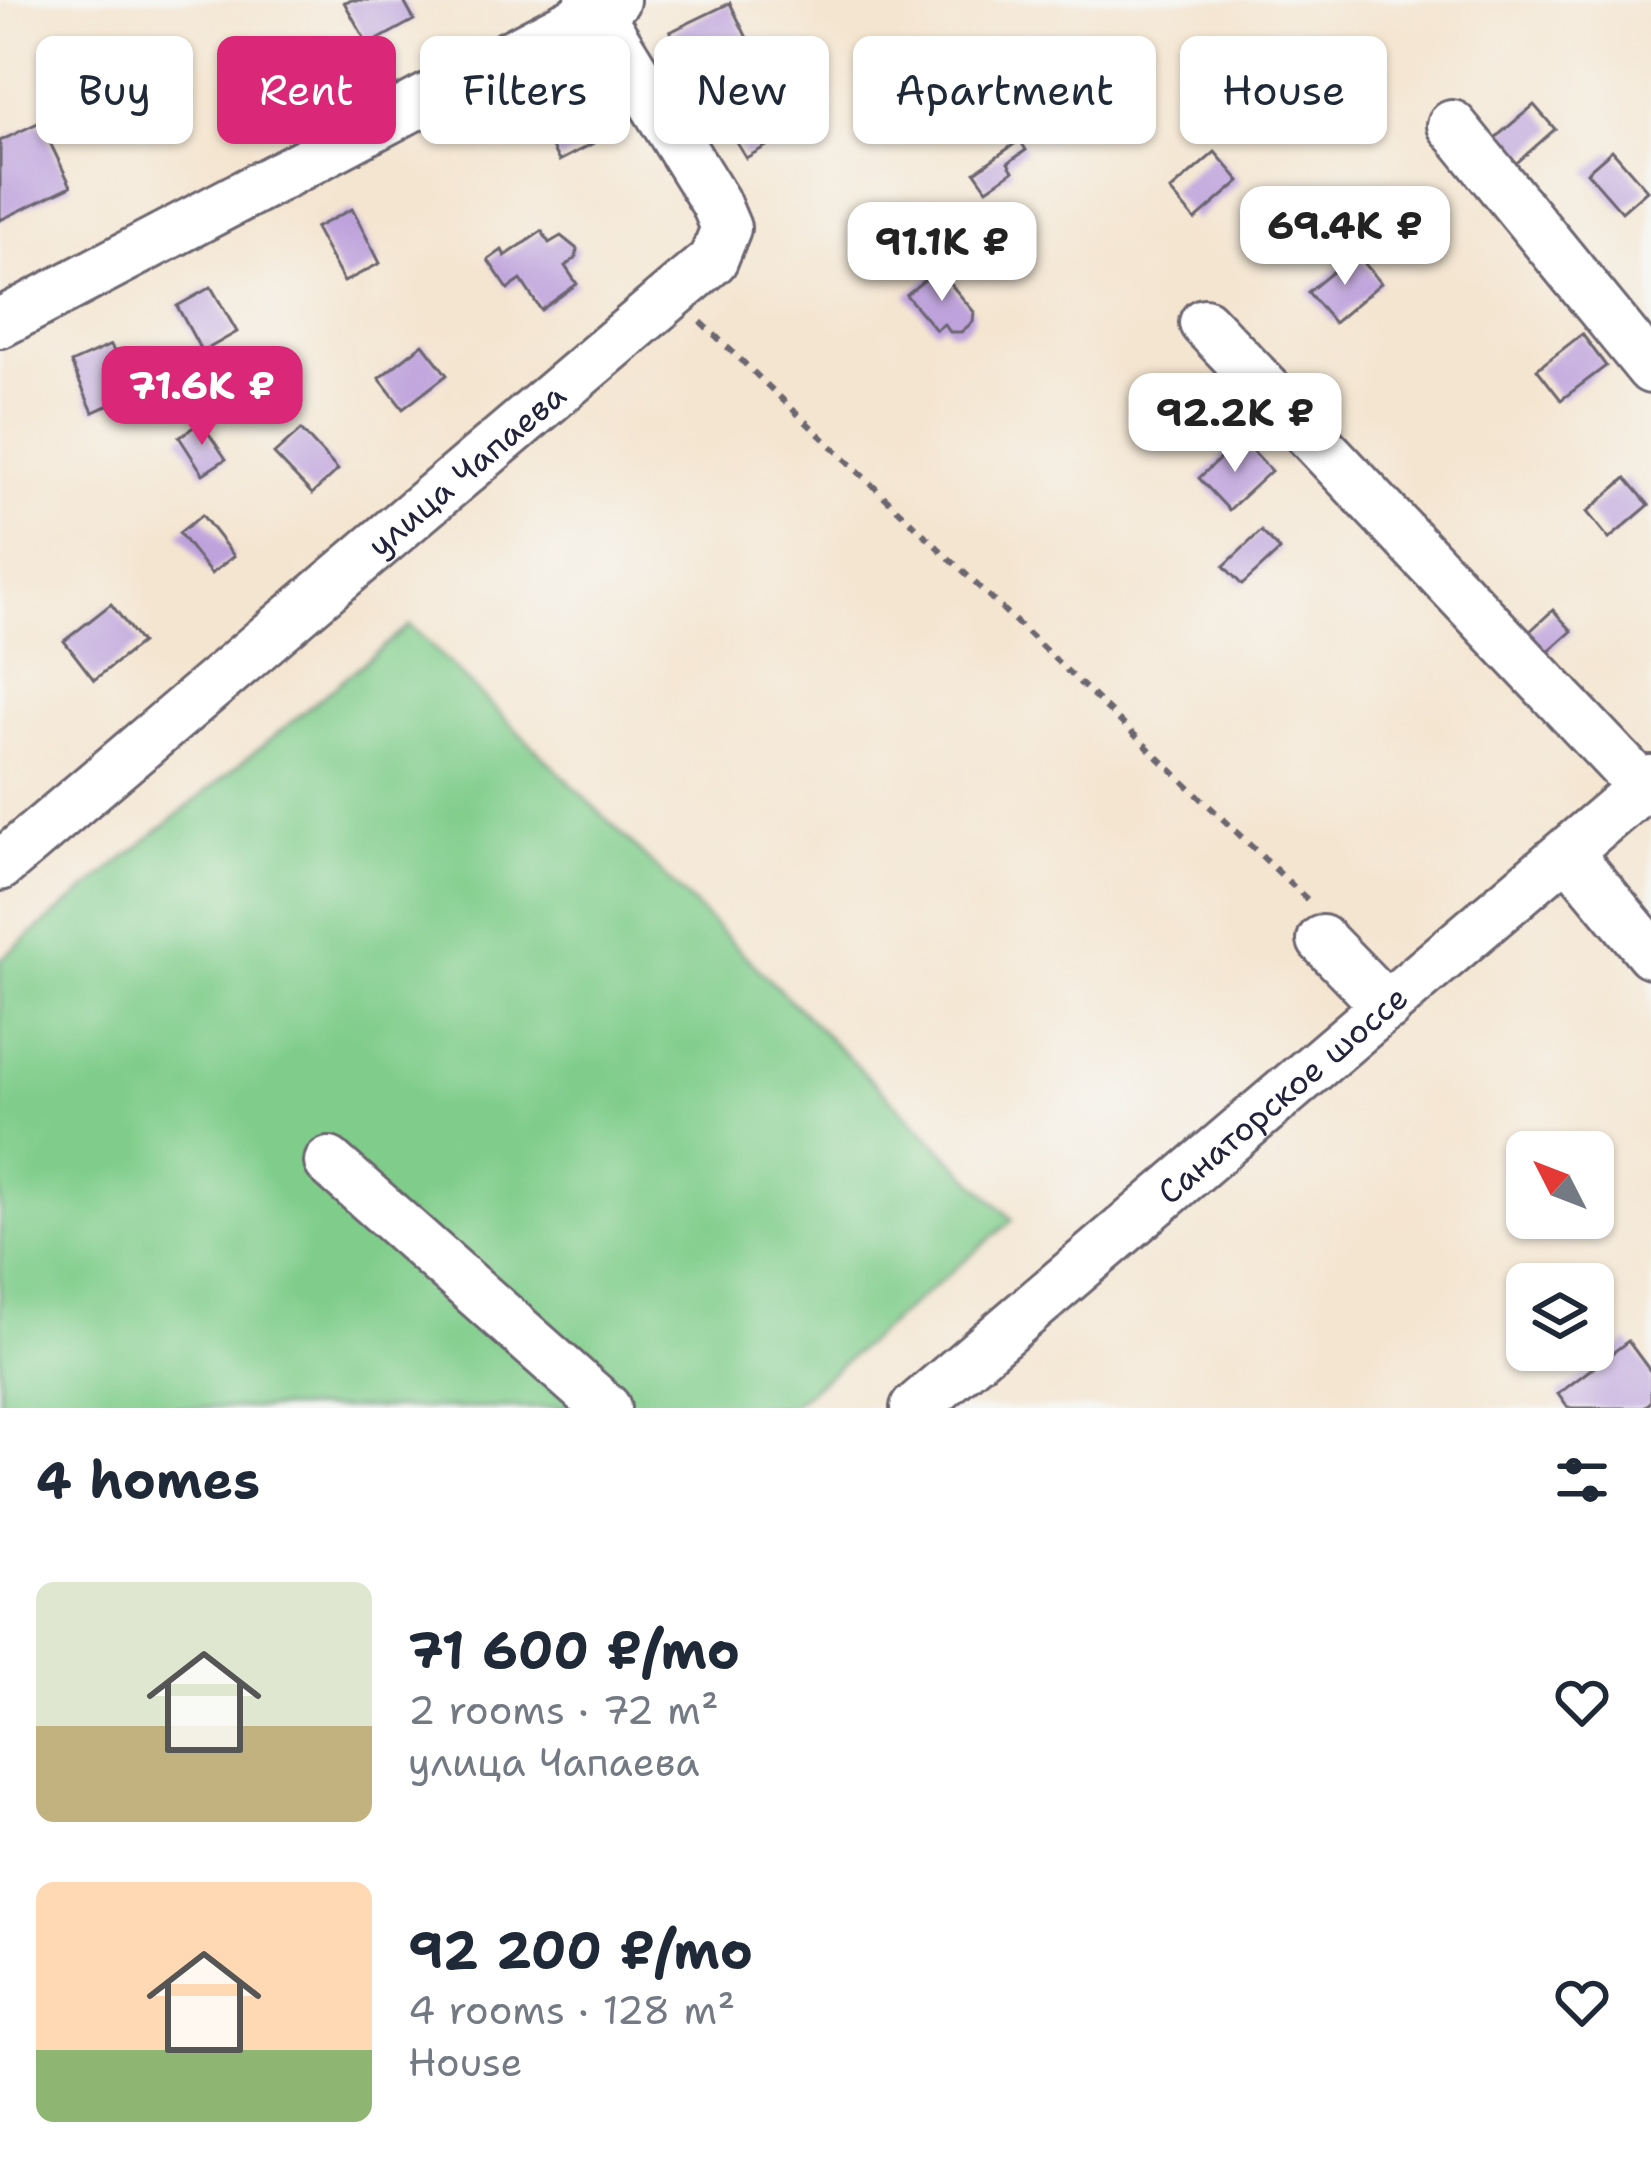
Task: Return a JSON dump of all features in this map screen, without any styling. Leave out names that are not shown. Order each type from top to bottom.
[{"type":"street","name":"улица Чапаева","points":[[0,866],[713,260],[726,229],[600,3]]},
{"type":"street","points":[[0,323],[600,3]]},
{"type":"street","points":[[1451,125],[1651,369]]},
{"type":"street","points":[[1204,323],[1647,784]]},
{"type":"street","name":"Санаторское шоссе","points":[[915,1408],[1647,784]]},
{"type":"street","points":[[1569,854],[1651,953]]},
{"type":"street","points":[[1332,951],[1387,1007]]},
{"type":"street","points":[[329,1162],[606,1408]]},
{"type":"path","points":[[677,290],[711,336],[1339,929],[1332,951]]},
{"type":"green space","points":[[410,625],[1013,1220],[789,1408],[0,1408],[0,960]]},
{"type":"building","points":[[403,0],[414,20],[385,36],[363,36],[344,2]]},
{"type":"building","points":[[730,3],[746,36],[672,36],[670,32]]},
{"type":"building","points":[[1534,105],[1555,129],[1511,168],[1489,143]]},
{"type":"building","points":[[36,124],[36,144],[51,144],[71,186],[0,220],[0,141]]},
{"type":"building","points":[[550,144],[592,144],[559,161]]},
{"type":"building","points":[[738,144],[770,144],[746,158]]},
{"type":"building","points":[[1014,144],[1022,144],[1026,150],[1008,163],[1013,171],[987,189],[975,172]]},
{"type":"building","points":[[1612,150],[1647,190],[1622,212],[1587,172]]},
{"type":"building","points":[[1215,152],[1240,181],[1195,220],[1170,191]]},
{"type":"building","points":[[352,209],[380,263],[344,282],[315,228]]},
{"type":"building","points":[[542,231],[549,243],[561,236],[577,249],[576,258],[565,266],[577,284],[541,310],[521,280],[508,289],[488,260],[502,250],[505,256]]},
{"type":"building","points":[[1356,253],[1381,283],[1334,323],[1308,292]]},
{"type":"building","points":[[938,269],[974,312],[973,322],[961,332],[950,332],[944,324],[936,330],[906,295]]},
{"type":"building","points":[[211,287],[237,332],[202,352],[177,306]]},
{"type":"building","points":[[1582,334],[1606,366],[1561,400],[1537,369]]},
{"type":"building","points":[[423,344],[447,375],[403,409],[379,378]]},
{"type":"building","points":[[111,345],[133,394],[93,412],[71,363]]},
{"type":"building","points":[[201,422],[226,459],[203,474],[179,437]]},
{"type":"building","points":[[301,430],[338,470],[312,494],[274,454]]},
{"type":"building","points":[[1241,439],[1271,471],[1229,510],[1199,478]]},
{"type":"building","points":[[1626,478],[1649,505],[1609,539],[1587,512]]},
{"type":"building","points":[[202,515],[234,556],[211,574],[179,533]]},
{"type":"building","points":[[1261,531],[1280,550],[1242,585],[1224,566]]},
{"type":"building","points":[[111,604],[141,643],[94,680],[64,641]]},
{"type":"building","points":[[1553,610],[1572,631],[1546,654],[1527,634]]},
{"type":"building","points":[[1628,1341],[1651,1372],[1651,1402],[1643,1408],[1568,1408],[1558,1394],[1588,1371],[1614,1371],[1614,1352]]}]
